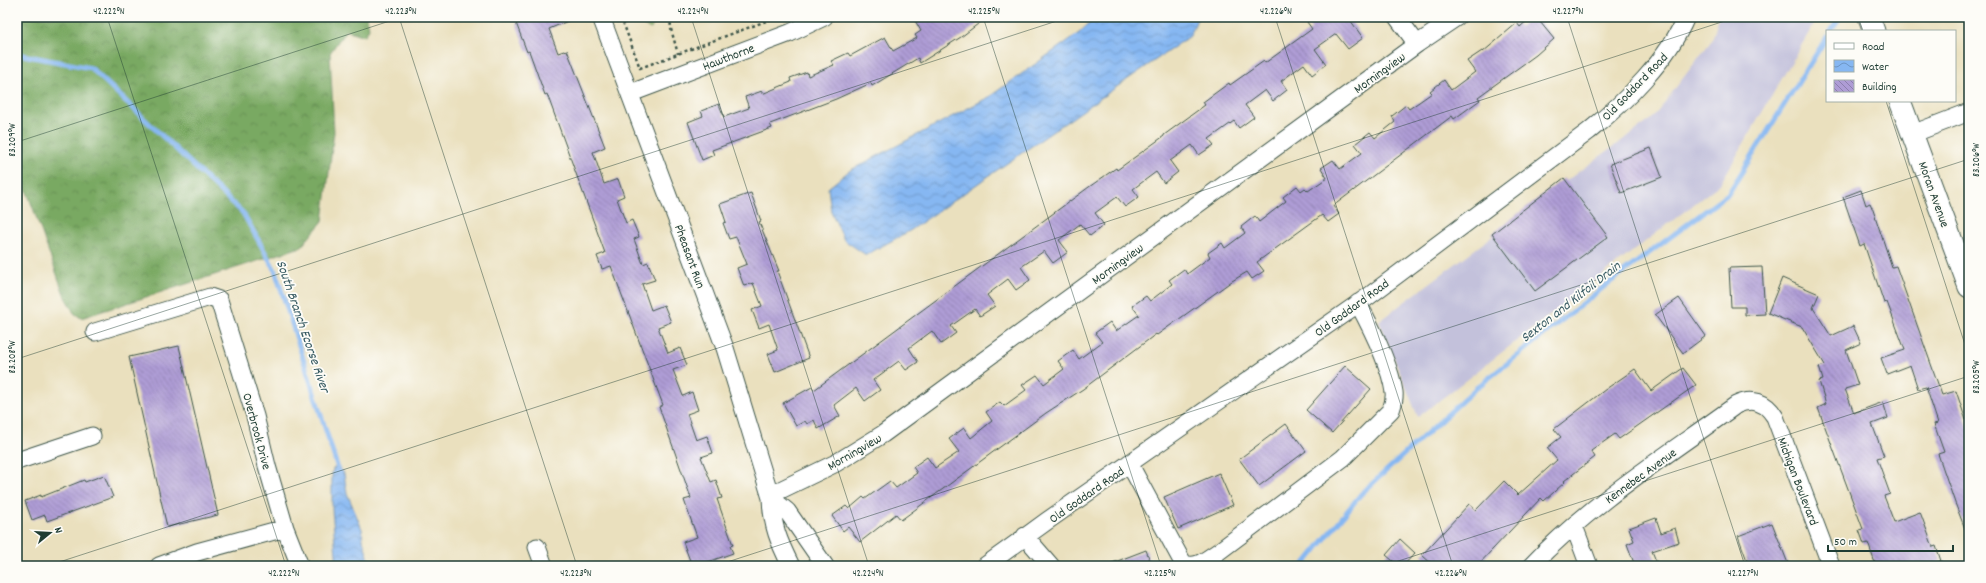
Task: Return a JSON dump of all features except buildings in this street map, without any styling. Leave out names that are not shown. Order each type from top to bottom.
[{"type":"main road","name":"Moran Avenue","points":[[1900,102],[1969,287]]},
{"type":"street","name":"Pheasant Run","points":[[601,17],[631,93],[725,348],[770,497],[772,519],[776,533],[791,566]]},
{"type":"street","name":"Hawthorne","points":[[631,93],[790,33],[824,17]]},
{"type":"street","points":[[1397,17],[1417,44]]},
{"type":"street","name":"Morningview","points":[[770,497],[836,463],[884,434],[1417,44],[1457,17]]},
{"type":"street","name":"Old Goddard Road","points":[[985,566],[1025,536],[1358,303],[1616,109],[1670,49],[1686,17]]},
{"type":"street","points":[[1912,134],[1969,112]]},
{"type":"street","name":"Overbrook Drive","points":[[95,332],[210,297],[219,300],[252,408],[285,528],[300,566]]},
{"type":"street","points":[[1129,463],[1183,562],[1188,566],[1197,565],[1218,552],[1343,458],[1390,410],[1394,401],[1391,378],[1369,324],[1358,303]]},
{"type":"street","name":"Kennebec Avenue","points":[[1531,566],[1574,526],[1619,490],[1736,405],[1749,400],[1759,402]]},
{"type":"street","name":"Michigan Boulevard","points":[[1759,402],[1771,410],[1775,417],[1831,566]]},
{"type":"street","points":[[17,461],[92,436]]},
{"type":"street","points":[[770,497],[787,512],[825,566]]},
{"type":"street","points":[[1574,526],[1589,566]]},
{"type":"street","points":[[159,566],[197,552],[285,528]]},
{"type":"street","points":[[1025,536],[1051,566]]},
{"type":"street","points":[[537,547],[544,566]]},
{"type":"path","points":[[621,17],[640,68],[777,17]]},
{"type":"path","points":[[670,17],[671,29],[678,54]]},
{"type":"shaded area","points":[[1719,17],[1818,17],[1720,184],[1418,417],[1379,321],[1581,170],[1652,119],[1712,40]]},
{"type":"green space","points":[[17,17],[367,17],[369,28],[365,36],[346,30],[330,53],[334,132],[323,221],[301,247],[81,318],[74,313],[65,297],[17,164]]},
{"type":"green space","points":[[631,17],[656,17],[651,29],[630,20]]},
{"type":"water","points":[[1096,17],[1196,17],[1197,19],[1190,36],[911,230],[866,255],[844,240],[831,211],[828,188],[849,171],[989,97],[1079,33]]},
{"type":"water","points":[[338,465],[344,474],[347,493],[362,529],[363,540],[371,566],[337,566],[332,509],[332,473],[333,469]]},
{"type":"waterway","name":"Sexton and Kilfoil Drain","points":[[1832,30],[1840,17]]},
{"type":"waterway","name":"Sexton and Kilfoil Drain","points":[[1303,566],[1361,494],[1475,389],[1605,286],[1728,194],[1826,39]]},
{"type":"waterway","name":"South Branch Ecorse River","points":[[17,54],[91,68],[243,213],[275,270],[339,472]]}]
